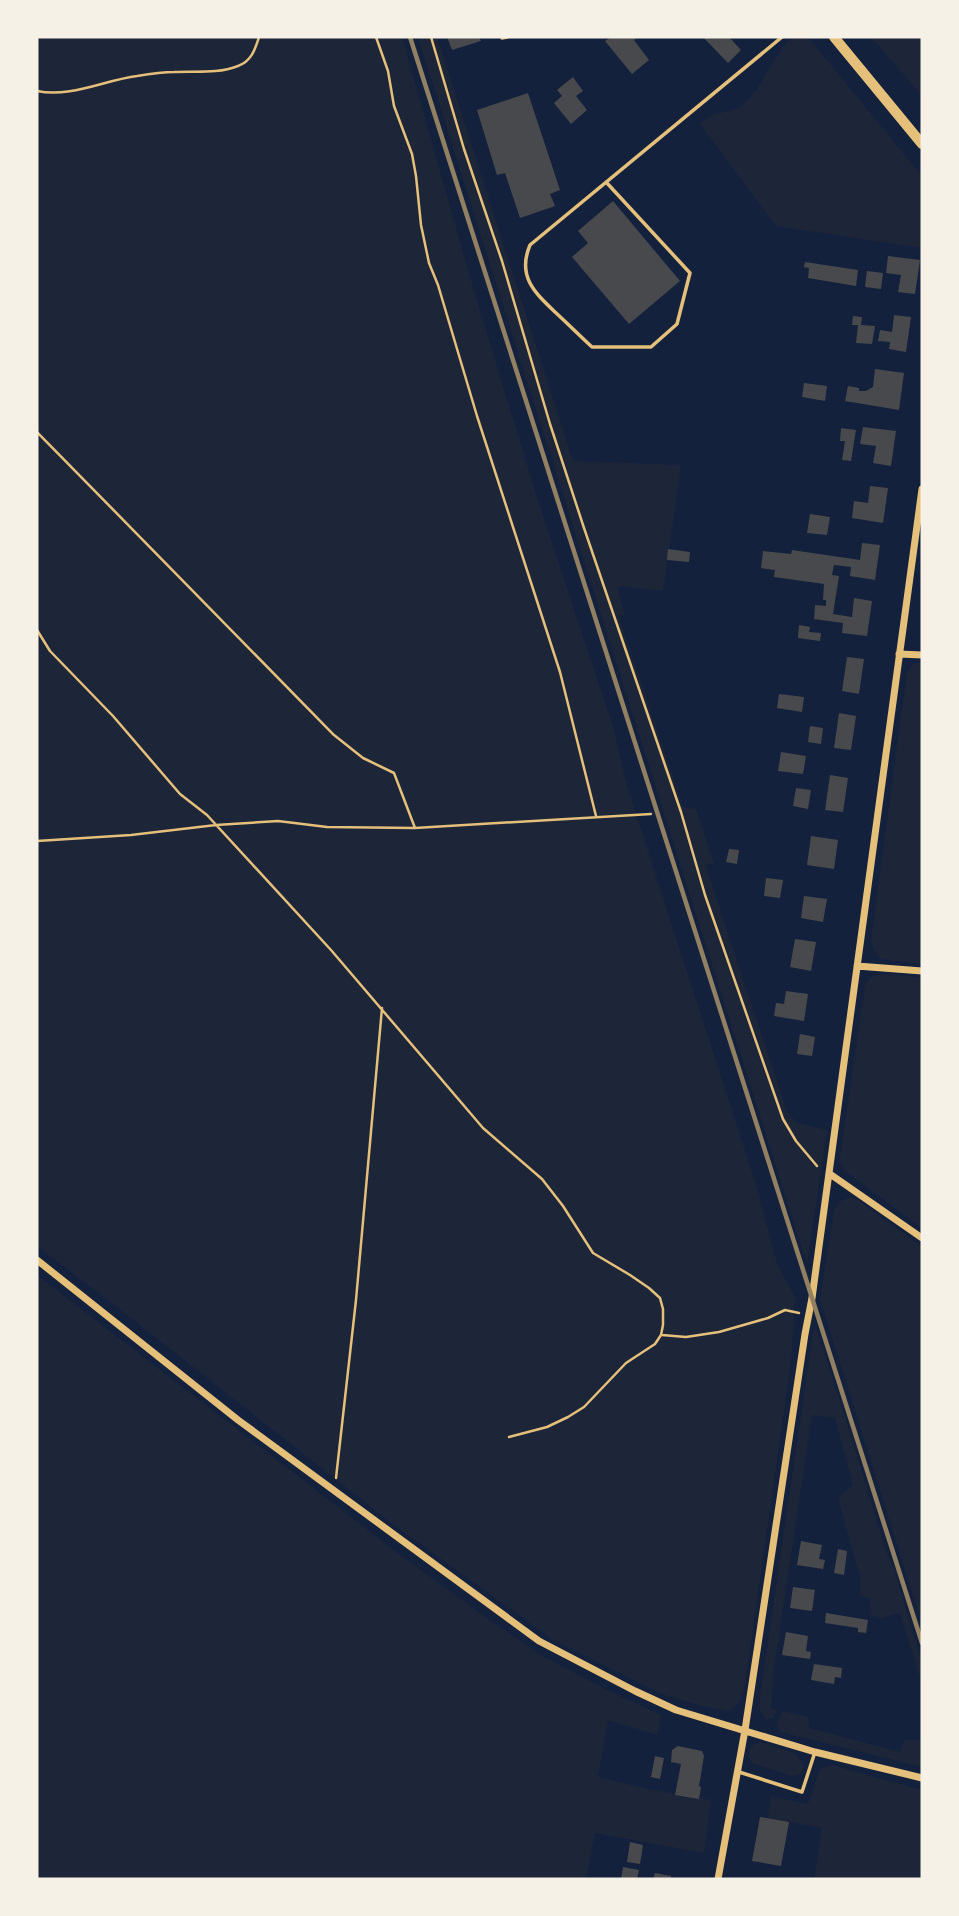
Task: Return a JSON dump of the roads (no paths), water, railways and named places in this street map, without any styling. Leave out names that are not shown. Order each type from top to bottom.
[{"type":"main road","points":[[834,37],[922,144]]},
{"type":"street","points":[[718,1879],[745,1730],[812,1298],[922,489]]},
{"type":"street","points":[[899,654],[922,654]]},
{"type":"street","points":[[857,966],[922,971]]},
{"type":"street","points":[[830,1174],[922,1238]]},
{"type":"street","points":[[37,1260],[237,1420],[539,1641],[676,1710],[815,1752],[922,1778]]},
{"type":"lane","points":[[502,38],[508,37]]},
{"type":"lane","points":[[606,182],[690,273],[677,324],[651,348],[592,347],[530,286],[525,266],[526,253],[530,245],[606,182],[782,37]]},
{"type":"lane","points":[[737,1772],[802,1792],[815,1752]]},
{"type":"railway","points":[[410,37],[922,1643]]}]
